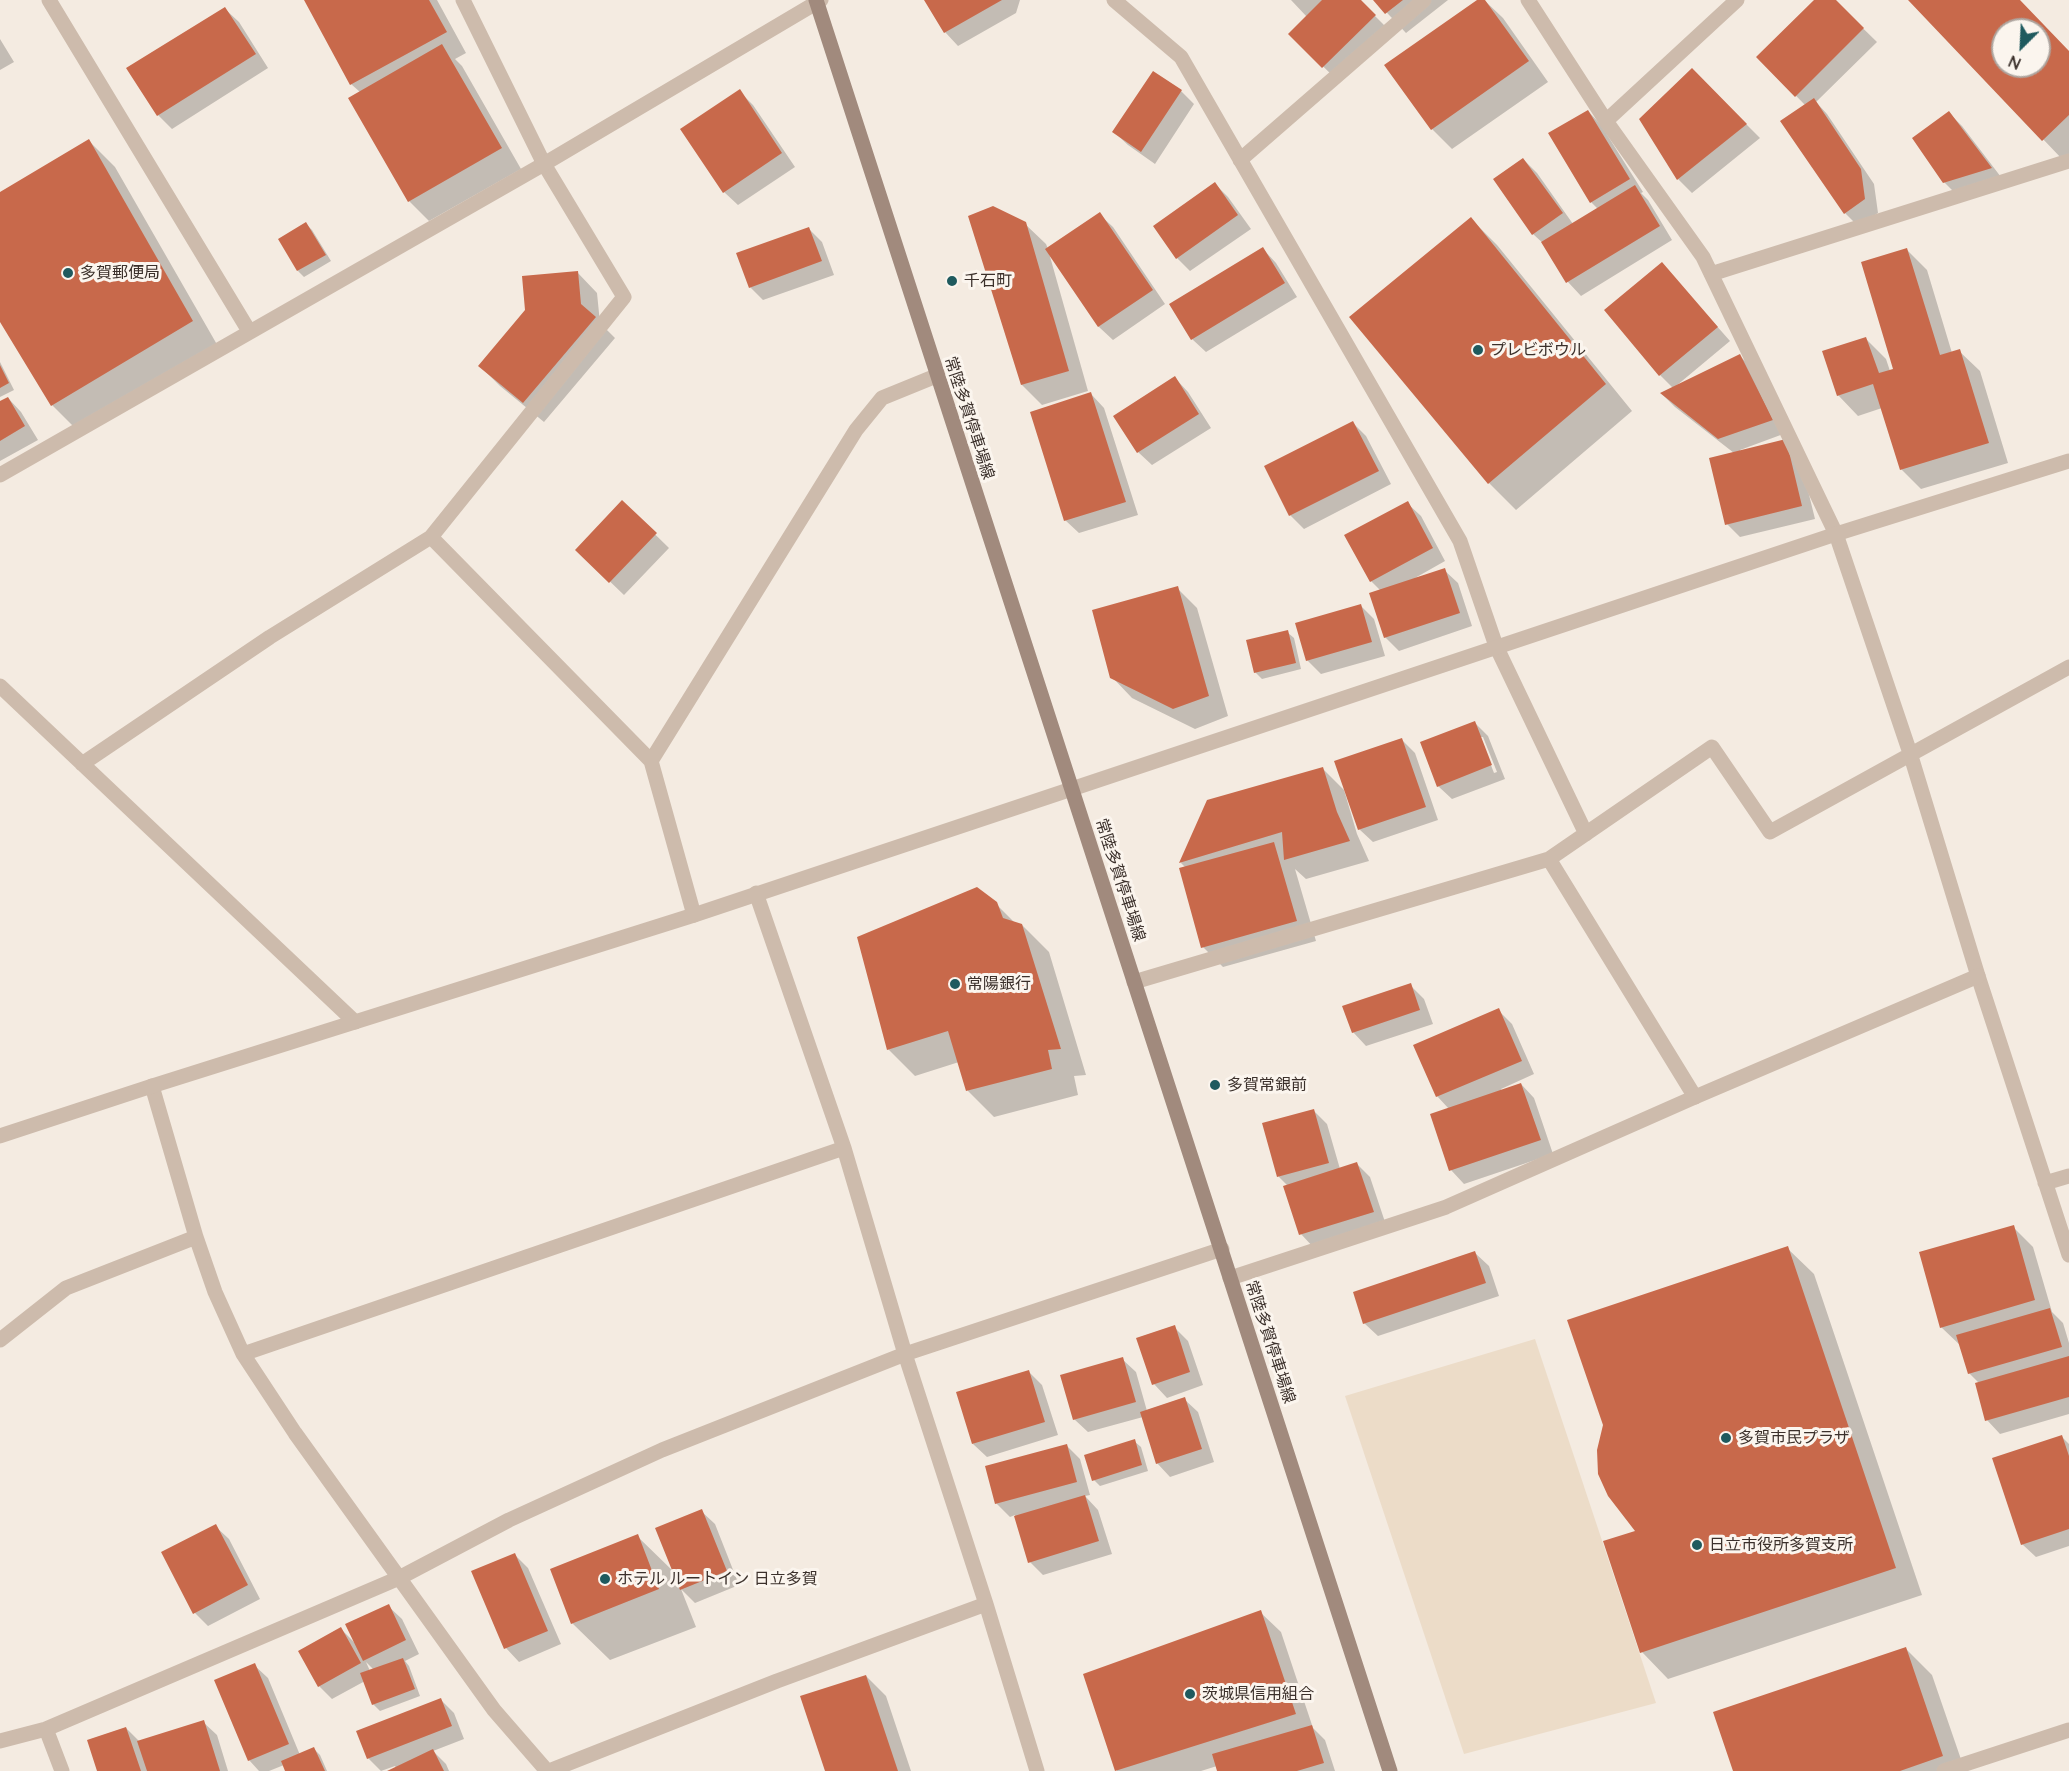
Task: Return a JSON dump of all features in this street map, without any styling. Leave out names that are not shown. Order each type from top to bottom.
[{"type":"main road","name":"常陸多賀停車場線","points":[[818,1],[936,376],[1390,1771]]},
{"type":"street","points":[[49,0],[249,331]]},
{"type":"street","points":[[82,764],[270,637],[431,537],[624,297],[544,164],[463,0]]},
{"type":"street","points":[[1114,0],[1181,57],[1460,541],[1496,646],[1586,834]]},
{"type":"street","points":[[1240,160],[1424,0]]},
{"type":"street","points":[[1528,0],[1606,121],[1703,257],[1836,534],[1910,753],[1978,976],[2069,1255]]},
{"type":"street","points":[[1606,121],[1737,0]]},
{"type":"street","points":[[0,475],[544,164],[818,1]]},
{"type":"street","points":[[1711,274],[2069,161]]},
{"type":"street","points":[[651,761],[856,430],[882,398],[936,376]]},
{"type":"street","points":[[0,1136],[694,915],[1496,646],[1836,534],[2069,461]]},
{"type":"street","points":[[431,537],[651,761],[694,915]]},
{"type":"street","points":[[1134,981],[1549,859],[1712,747],[1770,832],[2069,667]]},
{"type":"street","points":[[0,686],[355,1022]]},
{"type":"street","points":[[1549,859],[1695,1097]]},
{"type":"street","points":[[756,893],[844,1148],[905,1354],[1037,1771]]},
{"type":"street","points":[[1230,1278],[1446,1208],[1695,1097],[1978,976]]},
{"type":"street","points":[[152,1086],[196,1237],[215,1292],[243,1354],[295,1433],[494,1710],[548,1771],[777,1681],[986,1604]]},
{"type":"street","points":[[243,1354],[844,1148]]},
{"type":"street","points":[[2045,1183],[2069,1176]]},
{"type":"street","points":[[0,1340],[66,1288],[196,1237]]},
{"type":"street","points":[[0,1741],[46,1728],[399,1578],[509,1520],[662,1450],[905,1354],[1222,1249]]},
{"type":"street","points":[[46,1728],[62,1771]]},
{"type":"street","points":[[1944,1771],[2069,1730]]},
{"type":"shaded area","points":[[1535,1339],[1656,1703],[1464,1754],[1345,1396]]},
{"type":"building","points":[[304,0],[429,0],[447,32],[350,85]]},
{"type":"building","points":[[924,0],[1002,0],[944,33]]},
{"type":"building","points":[[1322,0],[1361,0],[1376,15],[1322,68],[1288,34]]},
{"type":"building","points":[[1373,0],[1403,0],[1385,14]]},
{"type":"building","points":[[1477,0],[1485,0],[1529,61],[1431,130],[1384,65]]},
{"type":"building","points":[[1814,0],[1836,0],[1864,28],[1795,97],[1756,57]]},
{"type":"building","points":[[1908,0],[2020,0],[2037,18],[1991,18],[1991,78],[2051,78],[2051,32],[2069,51],[2069,115],[2042,141]]},
{"type":"building","points":[[225,7],[256,54],[157,116],[126,68]]},
{"type":"building","points":[[442,44],[502,148],[408,202],[348,98]]},
{"type":"building","points":[[1692,68],[1747,124],[1677,180],[1639,119]]},
{"type":"building","points":[[1153,71],[1182,90],[1141,152],[1112,132]]},
{"type":"building","points":[[740,89],[782,153],[723,193],[680,129]]},
{"type":"building","points":[[1814,98],[1861,169],[1865,199],[1844,214],[1780,121]]},
{"type":"building","points":[[1588,110],[1630,179],[1590,203],[1548,133]]},
{"type":"building","points":[[1949,111],[1992,168],[1943,183],[1912,138]]},
{"type":"building","points":[[89,139],[193,321],[51,406],[0,322],[0,192]]},
{"type":"building","points":[[1523,158],[1563,213],[1532,235],[1493,179]]},
{"type":"building","points":[[1215,182],[1238,215],[1176,259],[1153,226]]},
{"type":"building","points":[[1635,185],[1660,226],[1566,283],[1541,242]]},
{"type":"building","points":[[993,206],[1026,222],[1069,371],[1021,385],[968,216]]},
{"type":"building","points":[[1100,212],[1153,290],[1098,327],[1045,249]]},
{"type":"building","name":"プレビボウル","points":[[1471,217],[1606,384],[1488,484],[1349,317]]},
{"type":"building","points":[[306,222],[326,255],[297,271],[278,239]]},
{"type":"building","points":[[809,227],[822,261],[749,288],[736,253]]},
{"type":"building","points":[[1263,247],[1285,283],[1191,340],[1169,304]]},
{"type":"building","points":[[1907,248],[1940,355],[1960,349],[1989,443],[1900,470],[1873,384],[1837,396],[1822,351],[1866,337],[1879,373],[1893,369],[1861,262]]},
{"type":"building","points":[[1662,262],[1718,327],[1659,376],[1604,310]]},
{"type":"building","points":[[578,271],[581,304],[596,317],[523,403],[478,366],[525,310],[522,276]]},
{"type":"building","points":[[1740,354],[1773,420],[1718,439],[1660,393]]},
{"type":"building","points":[[0,365],[9,383],[0,388]]},
{"type":"building","points":[[1175,376],[1199,414],[1137,453],[1113,416]]},
{"type":"building","points":[[1091,392],[1126,502],[1064,521],[1030,412]]},
{"type":"building","points":[[8,397],[25,426],[0,441],[0,401]]},
{"type":"building","points":[[1353,421],[1379,471],[1289,516],[1264,466]]},
{"type":"building","points":[[1786,439],[1802,506],[1725,525],[1709,458]]},
{"type":"building","points":[[622,500],[657,533],[609,583],[575,550]]},
{"type":"building","points":[[1408,501],[1433,548],[1370,582],[1344,535]]},
{"type":"building","points":[[1445,568],[1460,613],[1384,638],[1369,593]]},
{"type":"building","points":[[1178,586],[1209,696],[1173,709],[1110,678],[1092,610]]},
{"type":"building","points":[[1361,604],[1372,642],[1306,661],[1295,623]]},
{"type":"building","points":[[1288,630],[1296,663],[1254,673],[1246,640]]},
{"type":"building","points":[[1475,721],[1492,765],[1437,787],[1420,742]]},
{"type":"building","points":[[1402,738],[1426,807],[1358,830],[1334,761]]},
{"type":"building","points":[[1323,767],[1337,812],[1350,841],[1284,860],[1282,832],[1179,863],[1207,800]]},
{"type":"building","points":[[1274,842],[1297,921],[1201,948],[1179,868]]},
{"type":"building","name":"常陽銀行","points":[[977,887],[997,902],[1003,918],[1022,924],[1061,1049],[1048,1050],[1052,1069],[966,1091],[948,1031],[887,1050],[857,937]]},
{"type":"building","points":[[1411,983],[1420,1010],[1352,1033],[1342,1006]]},
{"type":"building","points":[[1499,1008],[1522,1061],[1436,1097],[1413,1045]]},
{"type":"building","points":[[1521,1083],[1541,1140],[1449,1171],[1430,1114]]},
{"type":"building","points":[[1314,1109],[1329,1163],[1277,1177],[1262,1123]]},
{"type":"building","points":[[1357,1162],[1374,1212],[1299,1235],[1283,1186]]},
{"type":"building","points":[[2014,1225],[2035,1300],[1940,1328],[1919,1252]]},
{"type":"building","name":"多賀市民プラザ","points":[[1788,1246],[1896,1568],[1640,1653],[1603,1541],[1635,1531],[1608,1496],[1598,1474],[1597,1450],[1603,1425],[1567,1320]]},
{"type":"building","points":[[1475,1251],[1486,1283],[1363,1324],[1353,1292]]},
{"type":"building","points":[[2050,1308],[2062,1347],[1968,1374],[1956,1335]]},
{"type":"building","points":[[1175,1325],[1190,1372],[1152,1385],[1136,1338]]},
{"type":"building","points":[[2069,1356],[2069,1397],[1985,1421],[1975,1383]]},
{"type":"building","points":[[1123,1357],[1136,1402],[1073,1420],[1060,1375]]},
{"type":"building","points":[[1029,1370],[1045,1422],[972,1444],[956,1392]]},
{"type":"building","points":[[1185,1397],[1202,1449],[1156,1464],[1140,1412]]},
{"type":"building","points":[[2062,1435],[2069,1456],[2069,1529],[2021,1545],[1992,1458]]},
{"type":"building","points":[[1135,1439],[1142,1465],[1092,1481],[1084,1455]]},
{"type":"building","points":[[1067,1444],[1077,1482],[995,1504],[985,1466]]},
{"type":"building","points":[[1085,1495],[1099,1541],[1028,1563],[1014,1516]]},
{"type":"building","points":[[702,1509],[727,1571],[680,1590],[655,1528]]},
{"type":"building","points":[[216,1524],[248,1585],[193,1614],[161,1552]]},
{"type":"building","name":"ホテル ルートイン 日立多賀","points":[[638,1534],[659,1589],[571,1624],[550,1569]]},
{"type":"building","points":[[515,1553],[548,1631],[504,1649],[471,1571]]},
{"type":"building","points":[[389,1604],[406,1640],[363,1661],[345,1624]]},
{"type":"building","name":"茨城県信用組合","points":[[1261,1610],[1296,1714],[1115,1771],[1083,1674]]},
{"type":"building","points":[[341,1627],[361,1663],[318,1687],[298,1651]]},
{"type":"building","points":[[1906,1647],[1943,1756],[1900,1771],[1733,1771],[1713,1712]]},
{"type":"building","points":[[403,1658],[415,1689],[372,1705],[360,1673]]},
{"type":"building","points":[[255,1663],[289,1744],[248,1761],[214,1680]]},
{"type":"building","points":[[866,1675],[898,1771],[825,1771],[800,1696]]},
{"type":"building","points":[[441,1698],[452,1726],[367,1759],[356,1731]]},
{"type":"building","points":[[204,1720],[220,1771],[147,1771],[137,1741]]},
{"type":"building","points":[[1312,1725],[1324,1763],[1297,1771],[1217,1771],[1212,1754]]},
{"type":"building","points":[[126,1727],[141,1771],[97,1771],[87,1740]]},
{"type":"building","points":[[314,1747],[325,1771],[285,1771],[281,1761]]},
{"type":"building","points":[[433,1749],[444,1771],[387,1771]]},
{"type":"place","name":"多賀郵便局","points":[[68,273]]},
{"type":"place","name":"千石町","points":[[952,281]]},
{"type":"place","name":"プレビボウル","points":[[1478,350]]},
{"type":"place","name":"常陽銀行","points":[[955,984]]},
{"type":"place","name":"多賀常銀前","points":[[1215,1085]]},
{"type":"place","name":"多賀市民プラザ","points":[[1726,1438]]},
{"type":"place","name":"日立市役所多賀支所","points":[[1697,1545]]},
{"type":"place","name":"ホテル ルートイン 日立多賀","points":[[605,1579]]},
{"type":"place","name":"茨城県信用組合","points":[[1190,1694]]}]
